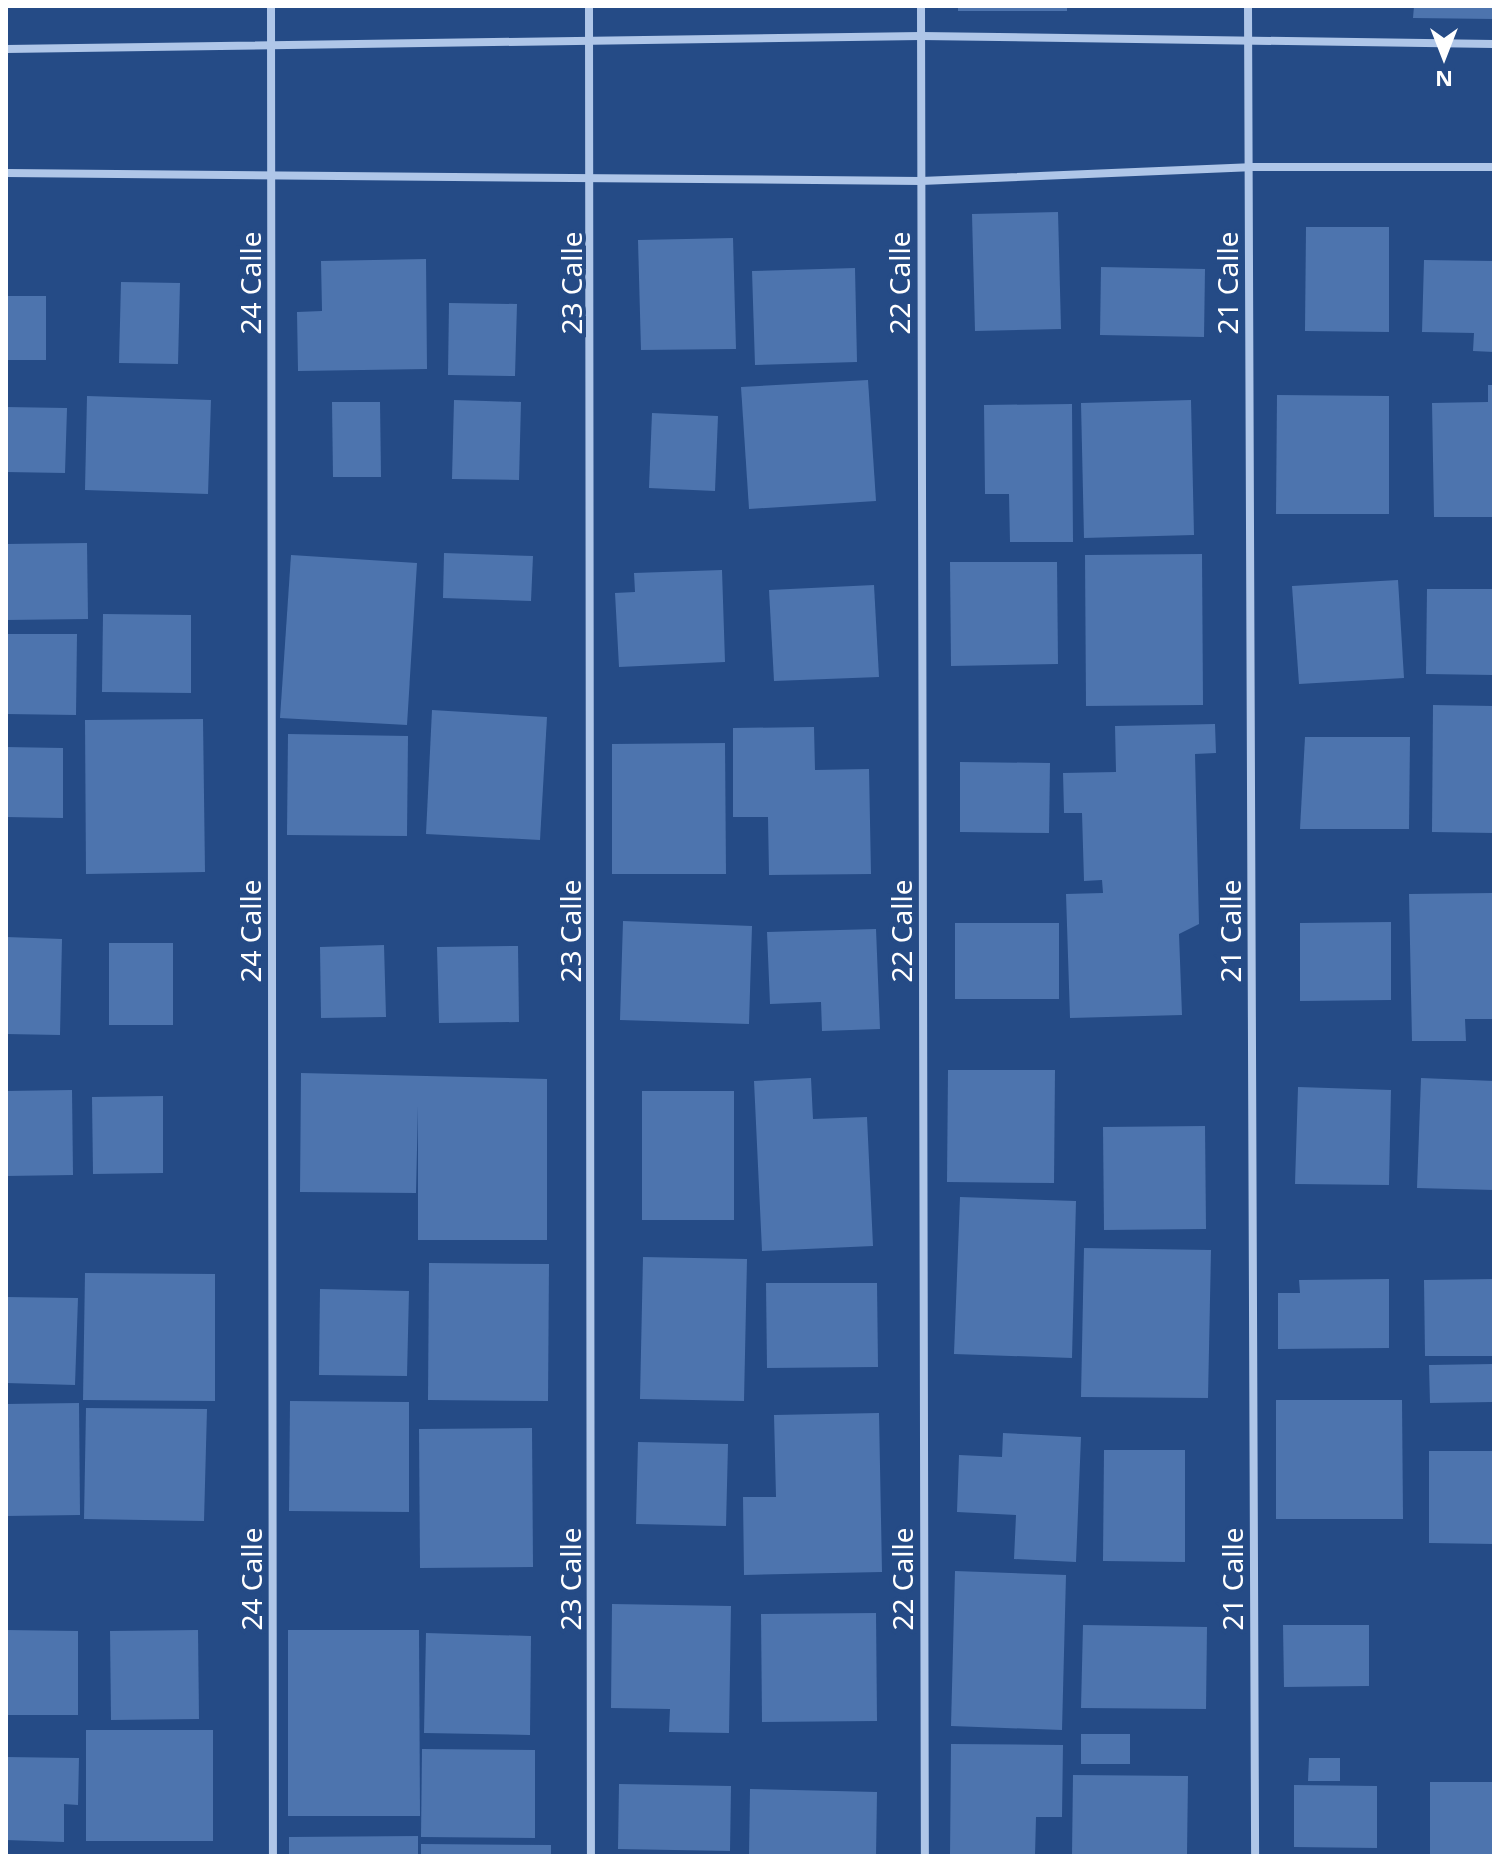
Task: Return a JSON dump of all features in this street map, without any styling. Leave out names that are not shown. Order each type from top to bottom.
[{"type":"street","name":"24 Calle","points":[[271,6],[273,1856]]},
{"type":"street","name":"23 Calle","points":[[589,6],[593,180],[591,1856]]},
{"type":"street","name":"22 Calle","points":[[921,6],[925,1856]]},
{"type":"street","name":"21 Calle","points":[[1248,6],[1255,1856]]},
{"type":"street","points":[[6,49],[272,49],[588,39],[921,36],[1248,44],[1494,44]]},
{"type":"street","points":[[6,173],[921,181],[1249,167],[1494,167]]},
{"type":"building","points":[[958,6],[1067,6],[1067,11],[958,11]]},
{"type":"building","points":[[1414,6],[1494,6],[1494,19],[1413,18]]},
{"type":"building","points":[[1058,212],[1061,329],[975,331],[972,214]]},
{"type":"building","points":[[1306,227],[1389,227],[1389,332],[1305,331]]},
{"type":"building","points":[[733,238],[736,349],[641,350],[638,240]]},
{"type":"building","points":[[426,259],[427,369],[298,371],[297,312],[322,311],[321,261]]},
{"type":"building","points":[[1424,260],[1494,261],[1494,352],[1473,351],[1474,333],[1422,332]]},
{"type":"building","points":[[1101,267],[1205,269],[1204,337],[1100,335]]},
{"type":"building","points":[[855,268],[857,362],[755,365],[752,271]]},
{"type":"building","points":[[121,282],[180,283],[178,364],[119,363]]},
{"type":"building","points":[[6,296],[46,296],[46,360],[6,360]]},
{"type":"building","points":[[449,303],[517,304],[515,376],[448,375]]},
{"type":"building","points":[[868,380],[876,501],[749,509],[741,387]]},
{"type":"building","points":[[1488,385],[1494,385],[1494,517],[1434,517],[1432,403],[1488,402]]},
{"type":"building","points":[[1277,395],[1389,396],[1389,514],[1276,514]]},
{"type":"building","points":[[87,396],[211,400],[208,494],[85,490]]},
{"type":"building","points":[[454,400],[521,402],[519,480],[452,479]]},
{"type":"building","points":[[1191,400],[1194,535],[1084,538],[1081,403]]},
{"type":"building","points":[[332,402],[380,402],[381,477],[333,477]]},
{"type":"building","points":[[1072,404],[1073,542],[1010,542],[1009,494],[985,494],[984,405]]},
{"type":"building","points":[[6,407],[67,408],[65,473],[6,472]]},
{"type":"building","points":[[652,413],[718,416],[715,491],[649,488]]},
{"type":"building","points":[[87,543],[88,619],[6,620],[6,544]]},
{"type":"building","points":[[444,553],[533,556],[531,601],[443,598]]},
{"type":"building","points":[[1202,554],[1203,705],[1086,706],[1085,555]]},
{"type":"building","points":[[291,555],[417,563],[407,725],[280,718]]},
{"type":"building","points":[[950,562],[1057,562],[1058,664],[951,666]]},
{"type":"building","points":[[722,570],[725,662],[619,667],[615,593],[635,592],[634,573]]},
{"type":"building","points":[[1398,580],[1404,678],[1299,684],[1292,586]]},
{"type":"building","points":[[874,585],[879,677],[774,681],[769,590]]},
{"type":"building","points":[[1427,589],[1494,589],[1494,675],[1426,674]]},
{"type":"building","points":[[103,614],[191,615],[191,693],[102,692]]},
{"type":"building","points":[[6,634],[77,634],[76,715],[6,714]]},
{"type":"building","points":[[1433,705],[1494,706],[1494,833],[1432,832]]},
{"type":"building","points":[[432,710],[547,717],[540,840],[426,834]]},
{"type":"building","points":[[203,719],[205,872],[86,874],[85,720]]},
{"type":"building","points":[[1215,724],[1216,753],[1195,754],[1199,924],[1179,934],[1182,1015],[1070,1018],[1066,894],[1103,893],[1102,880],[1084,881],[1082,813],[1064,813],[1063,773],[1116,772],[1115,726]]},
{"type":"building","points":[[814,727],[815,770],[869,769],[871,874],[769,875],[768,817],[733,817],[733,728]]},
{"type":"building","points":[[288,734],[408,736],[407,836],[287,835]]},
{"type":"building","points":[[1305,737],[1410,737],[1409,829],[1300,829]]},
{"type":"building","points":[[725,743],[726,874],[612,874],[612,744]]},
{"type":"building","points":[[6,747],[63,748],[63,818],[6,817]]},
{"type":"building","points":[[960,762],[1050,763],[1049,833],[960,832]]},
{"type":"building","points":[[1494,893],[1494,1019],[1465,1019],[1466,1041],[1412,1041],[1409,894]]},
{"type":"building","points":[[623,921],[752,926],[749,1024],[620,1020]]},
{"type":"building","points":[[1391,922],[1391,1000],[1300,1001],[1300,923]]},
{"type":"building","points":[[955,923],[1059,923],[1059,999],[955,999]]},
{"type":"building","points":[[876,929],[880,1029],[822,1031],[821,1002],[770,1004],[767,932]]},
{"type":"building","points":[[6,937],[62,939],[60,1035],[6,1034]]},
{"type":"building","points":[[109,943],[173,943],[173,1025],[109,1025]]},
{"type":"building","points":[[384,945],[386,1017],[321,1018],[320,947]]},
{"type":"building","points":[[518,946],[519,1022],[439,1023],[437,947]]},
{"type":"building","points":[[948,1070],[1055,1070],[1054,1183],[947,1182]]},
{"type":"building","points":[[301,1073],[547,1079],[547,1240],[418,1240],[418,1106],[416,1193],[300,1192]]},
{"type":"building","points":[[811,1078],[813,1119],[867,1117],[873,1246],[762,1251],[754,1081]]},
{"type":"building","points":[[1421,1078],[1494,1081],[1494,1190],[1417,1188]]},
{"type":"building","points":[[1298,1087],[1391,1090],[1389,1185],[1295,1184]]},
{"type":"building","points":[[72,1090],[73,1175],[6,1176],[6,1091]]},
{"type":"building","points":[[642,1091],[734,1091],[734,1220],[642,1220]]},
{"type":"building","points":[[163,1096],[163,1173],[93,1174],[92,1097]]},
{"type":"building","points":[[1205,1126],[1206,1229],[1104,1230],[1103,1127]]},
{"type":"building","points":[[960,1197],[1076,1201],[1072,1358],[954,1354]]},
{"type":"building","points":[[1084,1248],[1211,1250],[1208,1398],[1081,1397]]},
{"type":"building","points":[[643,1257],[747,1259],[744,1401],[640,1399]]},
{"type":"building","points":[[429,1263],[549,1264],[548,1401],[428,1400]]},
{"type":"building","points":[[85,1273],[215,1274],[215,1401],[83,1400]]},
{"type":"building","points":[[1389,1279],[1389,1348],[1278,1349],[1278,1293],[1300,1293],[1299,1280]]},
{"type":"building","points":[[1494,1279],[1494,1356],[1425,1356],[1424,1280]]},
{"type":"building","points":[[766,1283],[877,1283],[878,1367],[767,1368]]},
{"type":"building","points":[[320,1289],[409,1291],[407,1376],[319,1375]]},
{"type":"building","points":[[6,1297],[78,1298],[75,1385],[6,1383]]},
{"type":"building","points":[[1494,1364],[1494,1402],[1430,1403],[1429,1365]]},
{"type":"building","points":[[1276,1400],[1402,1400],[1403,1519],[1276,1519]]},
{"type":"building","points":[[290,1401],[409,1402],[409,1512],[289,1511]]},
{"type":"building","points":[[79,1403],[80,1515],[6,1516],[6,1404]]},
{"type":"building","points":[[86,1408],[207,1409],[204,1521],[84,1519]]},
{"type":"building","points":[[879,1413],[882,1572],[744,1575],[743,1497],[776,1497],[774,1415]]},
{"type":"building","points":[[532,1428],[533,1567],[420,1568],[419,1429]]},
{"type":"building","points":[[1003,1433],[1081,1437],[1076,1562],[1014,1559],[1016,1515],[957,1512],[959,1455],[1002,1457]]},
{"type":"building","points":[[638,1442],[728,1444],[726,1526],[636,1524]]},
{"type":"building","points":[[1104,1450],[1185,1450],[1185,1562],[1103,1561]]},
{"type":"building","points":[[1429,1451],[1494,1451],[1494,1544],[1429,1543]]},
{"type":"building","points":[[955,1571],[1066,1575],[1062,1730],[951,1726]]},
{"type":"building","points":[[612,1604],[731,1606],[729,1733],[669,1732],[670,1709],[611,1708]]},
{"type":"building","points":[[876,1613],[877,1721],[762,1722],[761,1614]]},
{"type":"building","points":[[1083,1625],[1207,1627],[1206,1709],[1081,1708]]},
{"type":"building","points":[[1283,1625],[1369,1625],[1369,1686],[1284,1687]]},
{"type":"building","points":[[6,1630],[78,1631],[78,1715],[6,1715]]},
{"type":"building","points":[[198,1630],[199,1719],[111,1720],[110,1631]]},
{"type":"building","points":[[288,1630],[419,1630],[420,1816],[288,1816]]},
{"type":"building","points":[[426,1633],[531,1636],[530,1735],[424,1733]]},
{"type":"building","points":[[86,1730],[213,1730],[213,1841],[86,1841]]},
{"type":"building","points":[[1081,1734],[1130,1734],[1130,1764],[1081,1764]]},
{"type":"building","points":[[951,1744],[1063,1745],[1062,1817],[1036,1817],[1035,1856],[950,1856]]},
{"type":"building","points":[[422,1749],[535,1750],[535,1838],[421,1837]]},
{"type":"building","points":[[6,1757],[79,1758],[78,1805],[64,1804],[64,1842],[6,1840]]},
{"type":"building","points":[[1309,1758],[1340,1758],[1340,1781],[1308,1781]]},
{"type":"building","points":[[1073,1775],[1188,1776],[1187,1856],[1072,1856]]},
{"type":"building","points":[[1430,1782],[1494,1782],[1494,1854],[1430,1854]]},
{"type":"building","points":[[619,1784],[731,1786],[730,1851],[618,1849]]},
{"type":"building","points":[[1294,1785],[1377,1786],[1377,1848],[1294,1847]]},
{"type":"building","points":[[750,1789],[877,1792],[876,1856],[749,1856]]},
{"type":"building","points":[[418,1836],[418,1856],[289,1856],[289,1837]]},
{"type":"building","points":[[421,1844],[551,1845],[551,1856],[421,1856]]}]
